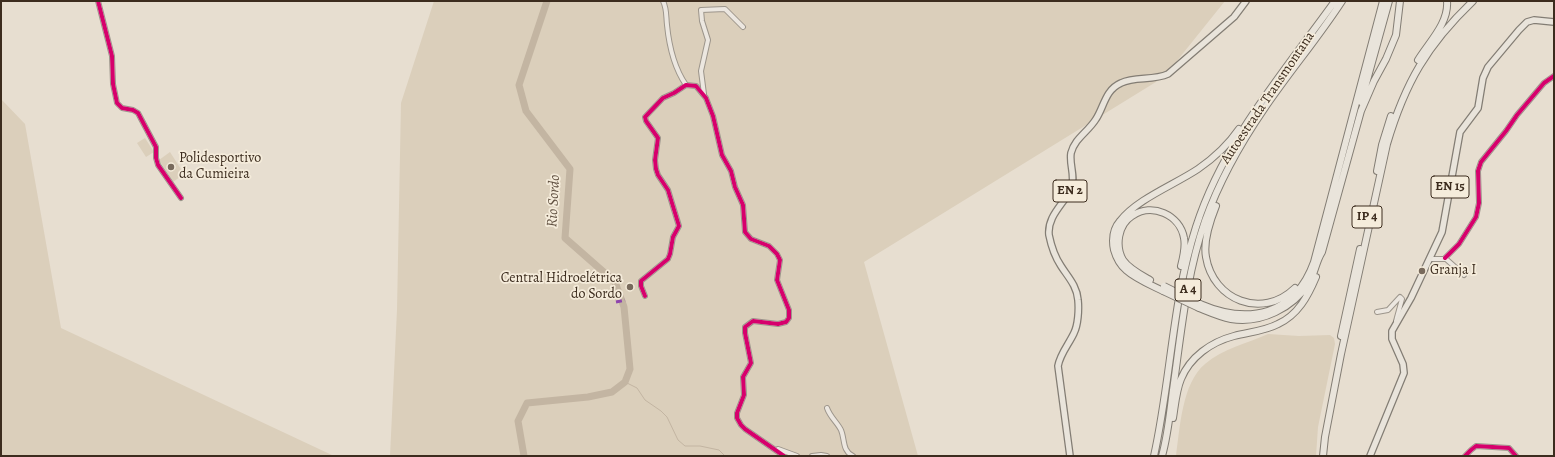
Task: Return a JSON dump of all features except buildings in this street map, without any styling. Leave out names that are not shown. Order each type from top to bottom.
[{"type":"highway","name":"Autoestrada Transmontana","points":[[1154,456],[1161,425],[1181,281],[1196,226],[1226,156],[1261,102],[1335,1]]},
{"type":"highway","name":"Autoestrada Transmontana","points":[[1162,456],[1168,427],[1187,294],[1194,259],[1205,221],[1220,185],[1263,109],[1342,1]]},
{"type":"highway","points":[[1168,427],[1172,419],[1181,379],[1192,360],[1216,342],[1279,324],[1304,303],[1310,292],[1317,275],[1337,187],[1384,1]]},
{"type":"highway","points":[[1356,129],[1360,103],[1389,1]]},
{"type":"highway","points":[[1199,306],[1232,314],[1248,315],[1272,310],[1293,296],[1304,284],[1310,272],[1368,95],[1392,47],[1396,35],[1400,1]]},
{"type":"highway","points":[[1376,177],[1384,137],[1396,104],[1410,74],[1443,21],[1447,10],[1447,1]]},
{"type":"highway","name":"IP 4","points":[[1320,456],[1322,437],[1345,316],[1376,177],[1391,122],[1399,100],[1411,76],[1435,39],[1468,1]]},
{"type":"highway","name":"IP 4","points":[[1323,456],[1325,437],[1341,354],[1385,151],[1394,120],[1402,97],[1428,52],[1443,32],[1473,1]]},
{"type":"highway","points":[[1164,288],[1136,277],[1119,263],[1113,244],[1114,230],[1129,211],[1197,169],[1218,154],[1236,134],[1252,110],[1261,102]]},
{"type":"highway","points":[[1233,160],[1233,166],[1213,214],[1206,246],[1205,256],[1208,266],[1212,277],[1219,287],[1232,298],[1250,304],[1262,304],[1277,301],[1290,293],[1301,282],[1308,271],[1318,246]]},
{"type":"highway","points":[[1181,281],[1179,275],[1184,254],[1185,240],[1180,227],[1166,213],[1149,210],[1132,215],[1125,222],[1120,232],[1118,243],[1123,260],[1133,269],[1164,288],[1199,306],[1226,317],[1243,319],[1265,316],[1287,306],[1298,297],[1309,284],[1316,270],[1322,252]]},
{"type":"main road","name":"EN 2","points":[[1070,456],[1058,366],[1076,328],[1078,299],[1073,283],[1060,266],[1054,253],[1049,232],[1053,218],[1072,186],[1073,178],[1071,158],[1073,148],[1080,136],[1096,120],[1107,95],[1113,88],[1127,80],[1158,77],[1169,73],[1236,16],[1246,1]]},
{"type":"main road","name":"EN 15","points":[[1370,456],[1399,386],[1404,370],[1392,339],[1392,331],[1430,259],[1443,227],[1459,133],[1462,127],[1478,108],[1486,71],[1490,64],[1525,24],[1530,21],[1537,20],[1554,22]]},
{"type":"street","points":[[98,1],[112,56],[113,84],[117,103],[122,108],[133,110],[138,113],[156,147],[156,158],[158,165],[181,198]]},
{"type":"street","points":[[663,1],[673,57],[686,85]]},
{"type":"street","points":[[743,27],[725,8],[703,9],[701,11],[702,22],[708,40],[701,71],[704,94],[712,113],[722,155],[731,171],[743,204],[745,231],[750,238],[768,245],[778,256],[780,262],[776,275],[777,281],[790,312],[789,319],[785,322],[774,324],[753,321],[746,325],[744,330],[751,363],[743,377],[744,396],[737,413],[737,418],[743,428],[784,456]]},
{"type":"street","points":[[1430,259],[1445,258],[1459,244],[1476,217],[1478,206],[1478,171],[1481,162],[1544,83],[1554,76]]},
{"type":"street","points":[[645,296],[641,286],[641,280],[661,266],[668,259],[673,237],[679,225],[668,189],[656,171],[655,161],[658,138],[646,122],[646,114],[663,98],[686,85],[695,86],[704,94]]},
{"type":"street","points":[[1445,258],[1464,275]]},
{"type":"street","points":[[1377,312],[1388,310],[1400,297],[1402,300],[1395,324]]},
{"type":"street","points":[[827,408],[830,416],[840,429],[846,451],[853,456]]},
{"type":"street","points":[[1465,456],[1472,448],[1478,446],[1508,448],[1511,449],[1516,456]]},
{"type":"street","points":[[771,447],[797,456]]},
{"type":"street","points":[[812,456],[827,456]]},
{"type":"shaded area","points":[[434,1],[1225,1],[1164,77],[864,262],[918,456],[390,456],[397,310],[401,103]]},
{"type":"shaded area","points":[[1,99],[25,124],[61,328],[334,456],[1,456]]},
{"type":"shaded area","points":[[145,138],[154,152],[146,157],[137,143]]},
{"type":"shaded area","name":"Polidesportivo da Cumieira","points":[[170,152],[184,174],[173,182],[159,160]]},
{"type":"shaded area","points":[[1268,334],[1299,336],[1330,335],[1334,338],[1335,344],[1318,427],[1316,456],[1176,456],[1183,407],[1191,382],[1197,372],[1219,354]]},
{"type":"waterway","name":"Rio Sordo","points":[[524,456],[518,421],[527,403],[588,397],[612,392],[625,382],[630,369],[624,307],[615,282],[565,238],[570,169],[526,111],[519,85],[547,1]]},
{"type":"waterway","points":[[625,382],[637,388],[645,400],[667,417],[678,440],[685,446],[700,446],[719,450],[725,456]]},
{"type":"marked path","points":[[616,302],[625,300]]},
{"type":"cycle path","points":[[98,1],[112,56],[113,84],[117,103],[122,108],[133,110],[138,113],[156,147],[156,158],[158,165],[181,198]]},
{"type":"cycle path","points":[[1445,258],[1459,244],[1476,217],[1479,203],[1478,171],[1481,162],[1544,83],[1554,76]]},
{"type":"cycle path","points":[[645,296],[641,286],[641,281],[668,259],[673,237],[679,226],[668,190],[658,175],[656,169],[655,160],[658,138],[646,121],[645,117],[663,98],[686,85],[696,86],[706,98],[713,116],[722,155],[731,171],[735,187],[743,205],[745,232],[751,239],[769,246],[777,254],[780,260],[777,280],[789,310],[789,318],[786,322],[778,324],[753,321],[745,327],[751,363],[743,377],[744,395],[737,413],[737,418],[745,429],[784,456]]},
{"type":"cycle path","points":[[1465,456],[1476,446],[1509,448],[1516,456]]},
{"type":"place","name":"Polidesportivo da Cumieira","points":[[171,167]]},
{"type":"place","name":"Granja I","points":[[1422,271]]},
{"type":"place","name":"Central Hidroelétrica do Sordo","points":[[630,287]]}]
